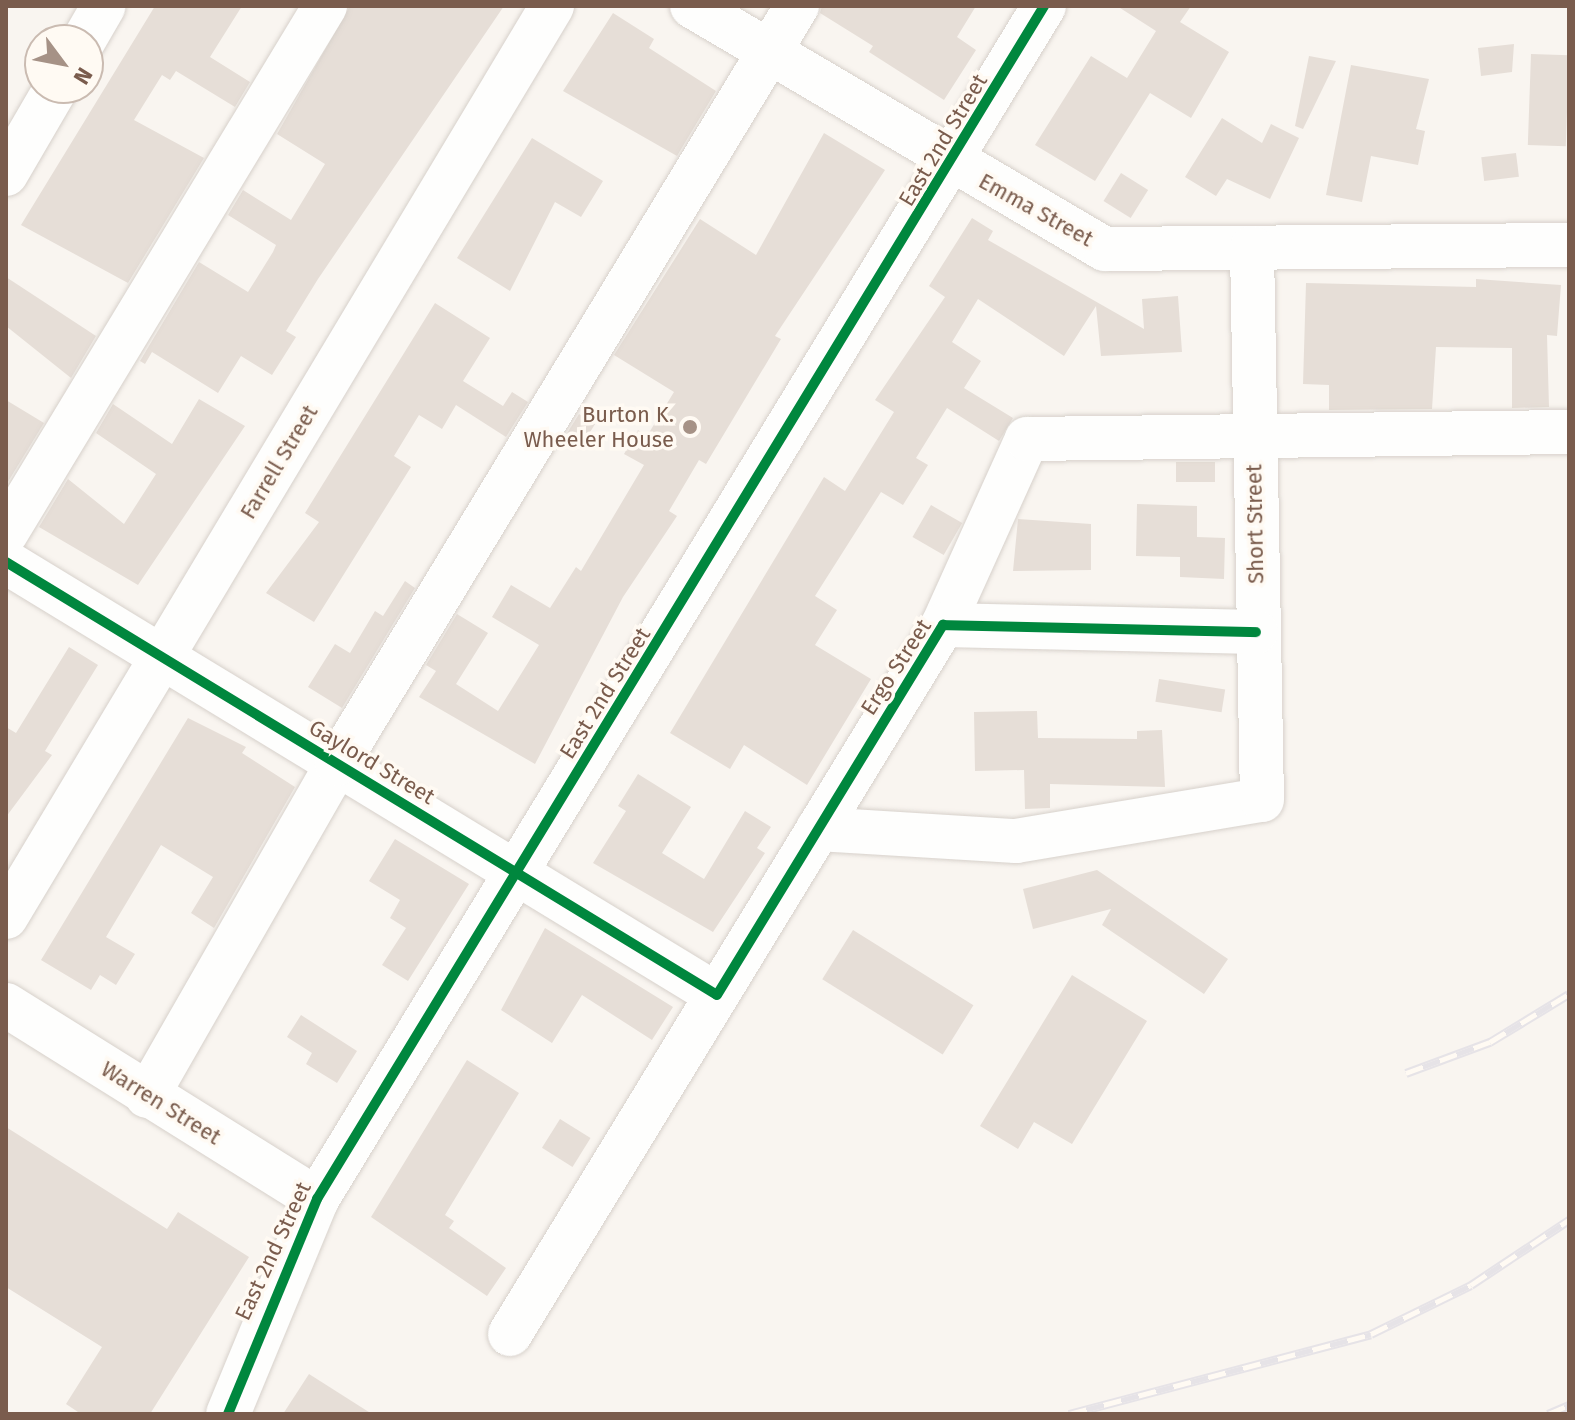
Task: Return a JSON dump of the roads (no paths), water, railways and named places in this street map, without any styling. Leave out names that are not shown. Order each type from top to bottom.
[{"type":"street","points":[[93,24],[104,6]]},
{"type":"street","points":[[6,533],[325,6]]},
{"type":"street","name":"Farrell Street","points":[[6,917],[552,6]]},
{"type":"street","name":"Emma Street","points":[[692,6],[953,164],[1105,249],[1569,245]]},
{"type":"street","points":[[147,1096],[337,764],[797,6]]},
{"type":"street","name":"East 2nd Street","points":[[228,1414],[270,1297],[317,1199],[953,164],[1044,6]]},
{"type":"street","points":[[6,174],[47,104]]},
{"type":"street","name":"Short Street","points":[[818,829],[1016,841],[1262,800],[1256,632],[1252,248]]},
{"type":"street","points":[[943,625],[1027,439],[1569,432]]},
{"type":"street","name":"Gaylord Street","points":[[6,562],[717,995]]},
{"type":"street","name":"Ergo Street","points":[[510,1334],[943,625],[1256,632]]},
{"type":"street","name":"Warren Street","points":[[6,1005],[147,1096],[317,1199]]},
{"type":"railway","points":[[1406,1073],[1490,1042],[1569,994]]},
{"type":"railway","points":[[1069,1414],[1371,1334],[1471,1285],[1569,1220]]},
{"type":"railway","points":[[1548,1414],[1569,1405]]},
{"type":"place","name":"Burton K. Wheeler House","points":[[690,427]]}]
